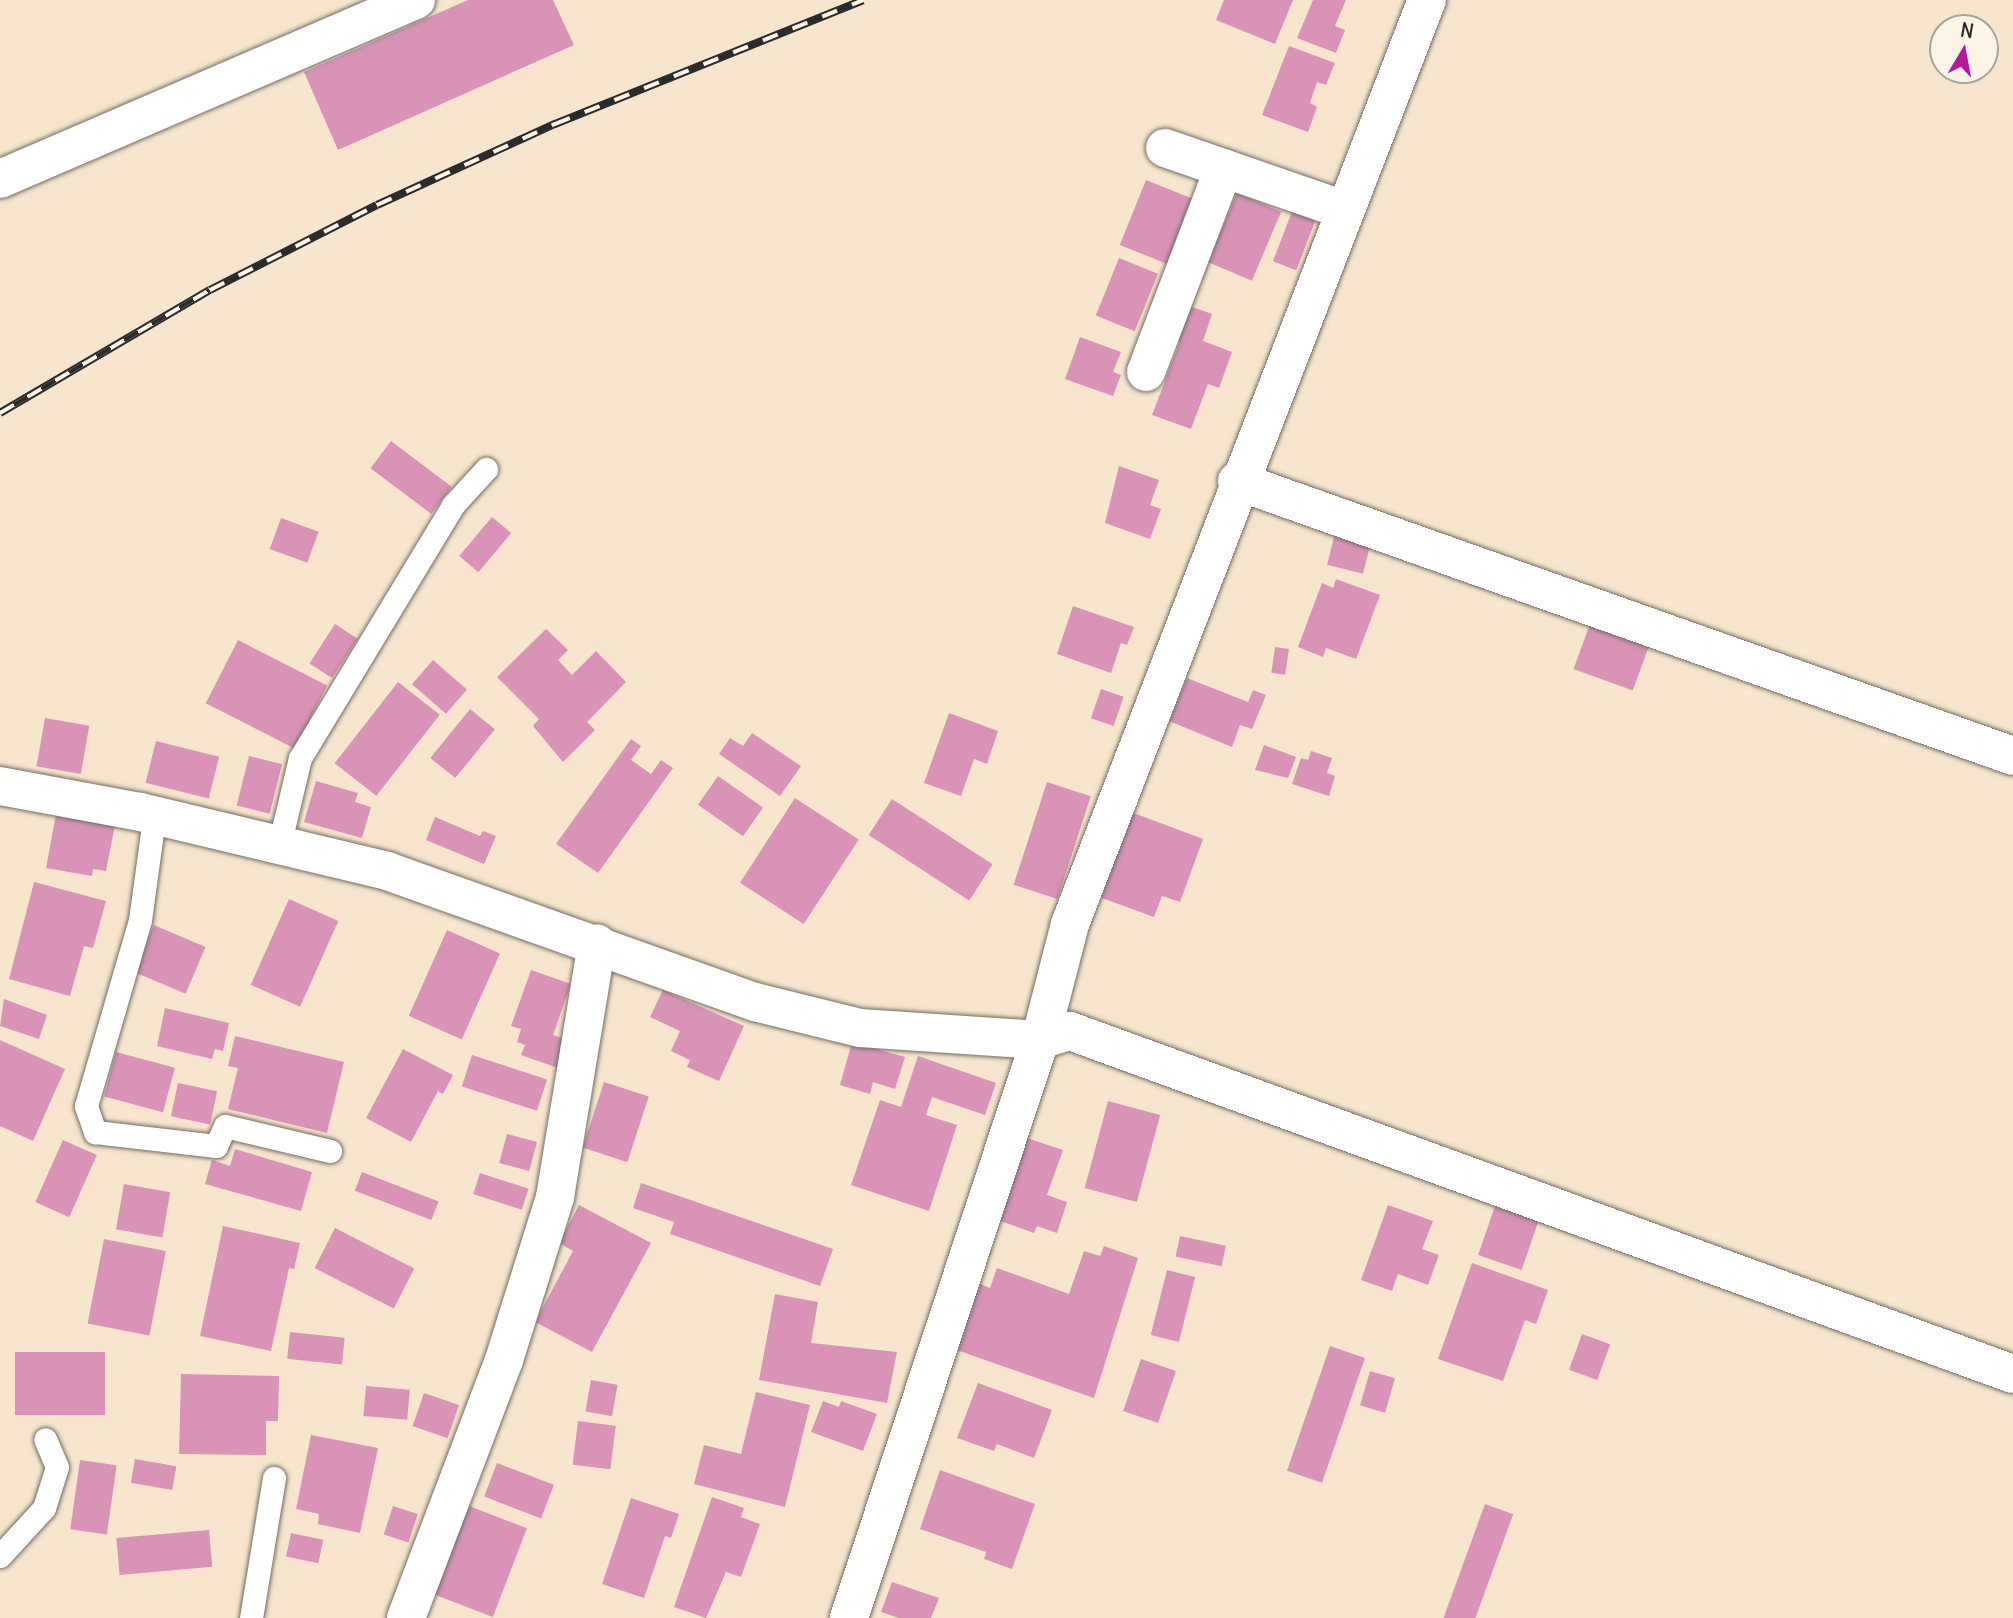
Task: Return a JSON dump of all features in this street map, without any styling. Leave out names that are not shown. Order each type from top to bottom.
[{"type":"street","points":[[0,178],[416,0]]},
{"type":"street","points":[[849,1618],[1040,1040],[1070,923],[1237,481],[1427,0]]},
{"type":"street","points":[[1165,148],[1344,210]]},
{"type":"street","points":[[1146,372],[1224,168]]},
{"type":"street","points":[[1237,481],[2013,756]]},
{"type":"street","points":[[0,786],[387,871],[597,943],[755,1002],[860,1028],[1040,1040],[1070,1031],[2013,1374]]},
{"type":"street","points":[[406,1618],[504,1360],[555,1196],[597,943]]},
{"type":"lane","points":[[279,846],[300,758],[453,505],[486,469]]},
{"type":"lane","points":[[154,818],[140,920],[86,1106],[95,1132],[216,1146],[225,1126],[330,1151]]},
{"type":"lane","points":[[0,1556],[44,1508],[57,1467],[45,1439]]},
{"type":"lane","points":[[251,1618],[274,1478]]},
{"type":"building","points":[[468,0],[553,0],[574,45],[338,150],[304,72]]},
{"type":"building","points":[[1224,0],[1293,0],[1275,44],[1216,20]]},
{"type":"building","points":[[1313,0],[1346,0],[1335,26],[1345,30],[1336,53],[1297,38]]},
{"type":"building","points":[[1289,46],[1335,63],[1326,85],[1317,82],[1310,103],[1317,107],[1308,132],[1262,115]]},
{"type":"building","points":[[1146,180],[1195,200],[1169,265],[1120,245]]},
{"type":"building","points":[[1237,193],[1281,212],[1252,281],[1208,262]]},
{"type":"building","points":[[1293,209],[1316,218],[1296,270],[1273,261]]},
{"type":"building","points":[[1119,258],[1158,274],[1135,331],[1096,315]]},
{"type":"building","points":[[1187,305],[1212,314],[1203,341],[1232,352],[1219,388],[1208,384],[1191,429],[1152,415],[1180,342],[1174,339]]},
{"type":"building","points":[[1080,337],[1121,352],[1113,372],[1121,375],[1113,396],[1065,379]]},
{"type":"building","points":[[391,441],[452,487],[431,514],[371,468]]},
{"type":"building","points":[[1119,466],[1159,480],[1150,505],[1161,509],[1150,539],[1105,523]]},
{"type":"building","points":[[492,517],[511,533],[478,572],[459,556]]},
{"type":"building","points":[[281,518],[319,532],[307,563],[270,549]]},
{"type":"building","points":[[1337,525],[1373,534],[1363,574],[1327,565]]},
{"type":"building","points":[[1336,579],[1380,595],[1356,659],[1326,648],[1323,657],[1298,647],[1322,583],[1333,588]]},
{"type":"building","points":[[1073,606],[1134,627],[1127,645],[1121,643],[1111,673],[1057,654]]},
{"type":"building","points":[[1591,621],[1650,643],[1633,690],[1574,669]]},
{"type":"building","points":[[335,624],[358,639],[332,678],[309,663]]},
{"type":"building","points":[[546,629],[568,650],[558,660],[572,675],[596,651],[626,682],[587,722],[595,730],[563,762],[533,726],[539,719],[497,677]]},
{"type":"building","points":[[238,640],[327,685],[295,749],[206,703]]},
{"type":"building","points":[[1275,647],[1289,649],[1285,675],[1271,673]]},
{"type":"building","points":[[433,660],[467,690],[446,714],[412,684]]},
{"type":"building","points":[[1187,678],[1248,702],[1253,690],[1266,695],[1252,729],[1240,725],[1232,747],[1169,721]]},
{"type":"building","points":[[398,682],[440,715],[376,796],[335,763]]},
{"type":"building","points":[[1101,689],[1124,697],[1114,726],[1091,718]]},
{"type":"building","points":[[470,709],[495,729],[455,778],[430,758]]},
{"type":"building","points":[[949,713],[998,731],[987,764],[974,759],[961,796],[924,783]]},
{"type":"building","points":[[45,718],[89,726],[81,774],[36,766]]},
{"type":"building","points":[[752,733],[801,766],[780,796],[719,754],[730,738],[743,746]]},
{"type":"building","points":[[631,739],[641,746],[631,760],[651,774],[661,760],[673,768],[598,873],[556,844]]},
{"type":"building","points":[[156,741],[219,757],[209,798],[146,783]]},
{"type":"building","points":[[1264,745],[1296,757],[1288,778],[1255,770]]},
{"type":"building","points":[[1311,751],[1332,758],[1327,773],[1335,776],[1329,796],[1292,784],[1301,758],[1308,760]]},
{"type":"building","points":[[249,756],[282,764],[270,814],[237,805]]},
{"type":"building","points":[[718,776],[763,808],[743,836],[698,805]]},
{"type":"building","points":[[316,781],[358,793],[355,802],[371,807],[362,838],[304,822]]},
{"type":"building","points":[[1047,782],[1091,796],[1057,899],[1014,885]]},
{"type":"building","points":[[795,798],[859,839],[804,924],[740,883]]},
{"type":"building","points":[[892,799],[993,864],[969,900],[869,835]]},
{"type":"building","points":[[1131,812],[1203,839],[1180,902],[1162,896],[1154,917],[1099,897]]},
{"type":"building","points":[[56,814],[115,825],[106,871],[93,869],[92,876],[46,868]]},
{"type":"building","points":[[435,817],[480,836],[483,831],[496,836],[484,864],[426,840]]},
{"type":"building","points":[[34,882],[106,901],[93,948],[84,946],[70,996],[9,979]]},
{"type":"building","points":[[289,899],[338,921],[300,1007],[251,985]]},
{"type":"building","points":[[154,925],[206,947],[186,994],[134,972]]},
{"type":"building","points":[[447,930],[500,954],[462,1039],[409,1016]]},
{"type":"building","points":[[531,970],[571,984],[553,1035],[568,1040],[558,1068],[521,1055],[525,1045],[517,1042],[521,1029],[511,1026]]},
{"type":"building","points":[[663,990],[744,1026],[719,1081],[687,1067],[690,1060],[671,1051],[680,1031],[650,1017]]},
{"type":"building","points":[[4,999],[47,1015],[39,1039],[0,1026]]},
{"type":"building","points":[[165,1008],[229,1023],[223,1051],[215,1049],[212,1059],[157,1046]]},
{"type":"building","points":[[235,1036],[344,1062],[327,1133],[228,1109],[238,1068],[228,1066]]},
{"type":"building","points":[[0,1040],[65,1069],[33,1141],[0,1126]]},
{"type":"building","points":[[852,1042],[905,1057],[895,1089],[873,1082],[870,1094],[840,1085]]},
{"type":"building","points":[[403,1049],[453,1075],[443,1094],[438,1091],[411,1142],[366,1118]]},
{"type":"building","points":[[116,1052],[175,1068],[163,1112],[104,1096]]},
{"type":"building","points":[[472,1055],[547,1079],[537,1111],[462,1086]]},
{"type":"building","points":[[918,1056],[996,1083],[985,1115],[932,1097],[926,1115],[957,1125],[929,1211],[851,1185],[880,1100],[901,1107]]},
{"type":"building","points":[[604,1082],[649,1097],[627,1162],[583,1148]]},
{"type":"building","points":[[178,1083],[217,1091],[210,1125],[171,1116]]},
{"type":"building","points":[[1108,1101],[1160,1115],[1137,1202],[1085,1188]]},
{"type":"building","points":[[507,1134],[537,1142],[529,1171],[499,1163]]},
{"type":"building","points":[[1027,1138],[1063,1150],[1047,1195],[1067,1202],[1057,1233],[1037,1226],[1034,1233],[998,1220]]},
{"type":"building","points":[[63,1140],[97,1155],[69,1217],[35,1202]]},
{"type":"building","points":[[235,1149],[312,1172],[301,1211],[205,1184],[212,1160],[230,1166]]},
{"type":"building","points":[[362,1172],[439,1201],[431,1220],[355,1191]]},
{"type":"building","points":[[480,1173],[529,1189],[522,1210],[473,1194]]},
{"type":"building","points":[[641,1183],[833,1249],[820,1286],[670,1234],[674,1222],[633,1208]]},
{"type":"building","points":[[124,1184],[170,1192],[162,1237],[116,1229]]},
{"type":"building","points":[[1496,1203],[1539,1218],[1522,1270],[1478,1255]]},
{"type":"building","points":[[579,1205],[651,1243],[592,1352],[535,1322],[573,1251],[559,1243]]},
{"type":"building","points":[[1388,1205],[1433,1221],[1422,1249],[1439,1255],[1428,1285],[1398,1274],[1392,1291],[1361,1280]]},
{"type":"building","points":[[223,1226],[300,1243],[294,1269],[289,1268],[271,1351],[200,1336]]},
{"type":"building","points":[[335,1228],[414,1268],[394,1309],[315,1268]]},
{"type":"building","points":[[1180,1236],[1226,1246],[1222,1266],[1176,1257]]},
{"type":"building","points":[[104,1239],[166,1251],[149,1335],[88,1323]]},
{"type":"building","points":[[1104,1246],[1138,1258],[1094,1398],[951,1348],[975,1282],[990,1288],[997,1268],[1069,1294],[1084,1251],[1100,1256]]},
{"type":"building","points":[[1472,1263],[1548,1290],[1536,1324],[1525,1320],[1503,1381],[1438,1359]]},
{"type":"building","points":[[1167,1270],[1195,1277],[1179,1342],[1151,1335]]},
{"type":"building","points":[[775,1294],[818,1302],[811,1343],[897,1352],[887,1403],[759,1380]]},
{"type":"building","points":[[290,1332],[345,1338],[342,1365],[287,1359]]},
{"type":"building","points":[[1582,1334],[1610,1344],[1597,1380],[1569,1370]]},
{"type":"building","points":[[1330,1346],[1365,1358],[1322,1483],[1287,1471]]},
{"type":"building","points":[[15,1352],[105,1352],[105,1415],[15,1415]]},
{"type":"building","points":[[1141,1359],[1176,1371],[1158,1423],[1123,1411]]},
{"type":"building","points":[[1370,1371],[1395,1378],[1385,1413],[1360,1406]]},
{"type":"building","points":[[181,1374],[279,1376],[278,1421],[266,1421],[266,1455],[179,1454]]},
{"type":"building","points":[[591,1380],[618,1385],[612,1416],[585,1412]]},
{"type":"building","points":[[978,1383],[1052,1410],[1034,1458],[997,1444],[994,1451],[957,1438]]},
{"type":"building","points":[[366,1386],[410,1390],[407,1420],[363,1416]]},
{"type":"building","points":[[756,1392],[810,1405],[785,1507],[694,1484],[704,1445],[741,1454]]},
{"type":"building","points":[[424,1393],[459,1405],[448,1438],[413,1426]]},
{"type":"building","points":[[823,1401],[839,1407],[841,1401],[877,1414],[863,1451],[811,1432]]},
{"type":"building","points":[[578,1421],[616,1426],[610,1469],[573,1465]]},
{"type":"building","points":[[311,1435],[378,1448],[360,1533],[318,1524],[319,1514],[296,1509]]},
{"type":"building","points":[[135,1459],[176,1466],[172,1490],[131,1483]]},
{"type":"building","points":[[80,1460],[117,1465],[107,1534],[70,1529]]},
{"type":"building","points":[[497,1463],[554,1485],[541,1518],[484,1497]]},
{"type":"building","points":[[940,1470],[1035,1504],[1012,1569],[984,1559],[986,1552],[920,1529]]},
{"type":"building","points":[[712,1497],[744,1508],[741,1517],[760,1524],[741,1577],[726,1572],[706,1618],[674,1607]]},
{"type":"building","points":[[631,1498],[679,1514],[671,1538],[665,1536],[644,1598],[602,1584]]},
{"type":"building","points":[[1485,1504],[1513,1514],[1475,1618],[1444,1618]]},
{"type":"building","points":[[393,1506],[418,1514],[408,1543],[384,1535]]},
{"type":"building","points":[[469,1506],[527,1528],[493,1617],[435,1595]]},
{"type":"building","points":[[209,1530],[212,1567],[120,1575],[116,1538]]},
{"type":"building","points":[[291,1533],[323,1540],[318,1563],[286,1556]]},
{"type":"building","points":[[892,1582],[939,1598],[931,1618],[899,1618],[881,1612]]},
{"type":"railway","points":[[0,413],[210,290],[377,205],[555,124],[863,0]]}]
